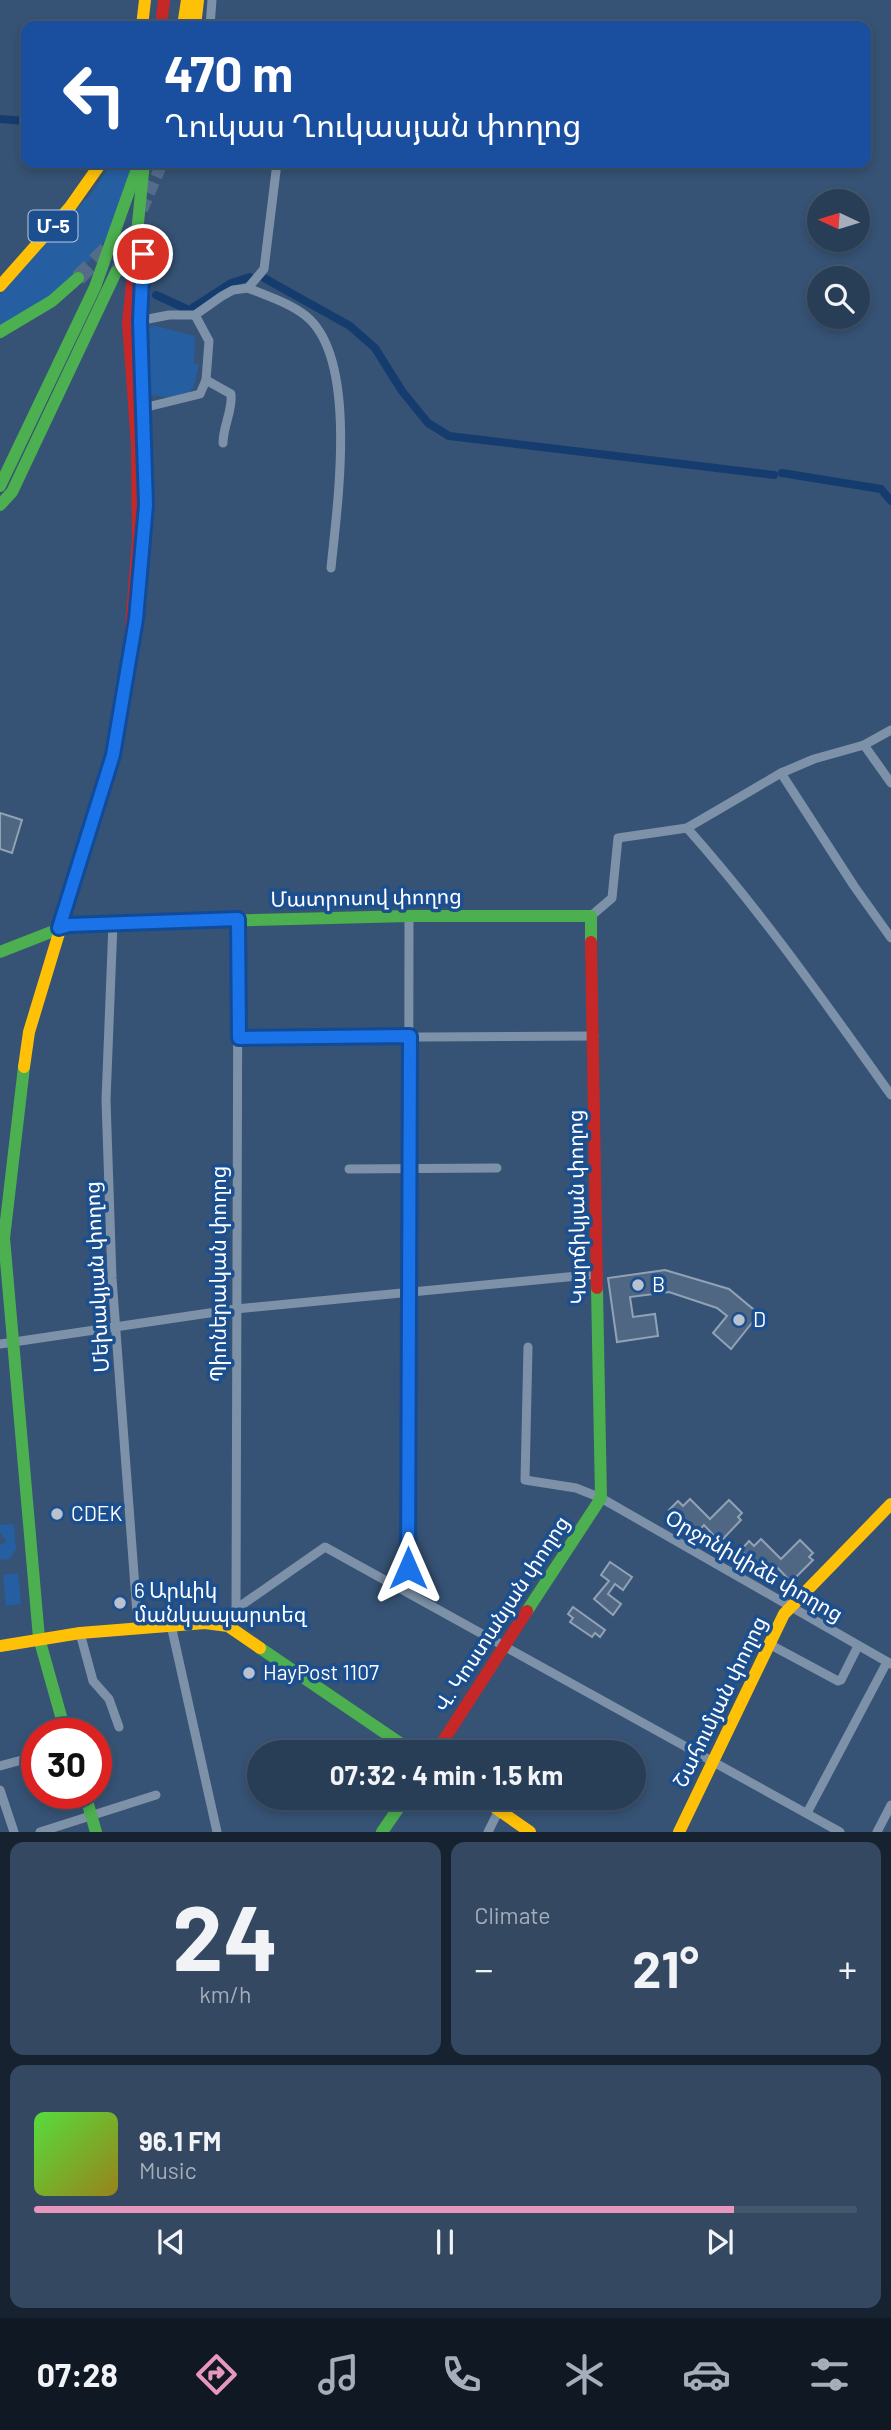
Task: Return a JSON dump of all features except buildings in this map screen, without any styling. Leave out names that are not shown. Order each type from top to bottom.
[{"type":"main road","points":[[143,21],[145,0]]},
{"type":"main road","points":[[162,21],[164,0]]},
{"type":"main road","points":[[171,21],[173,0]]},
{"type":"main road","points":[[184,21],[187,0]]},
{"type":"main road","points":[[196,21],[198,0]]},
{"type":"main road","name":"Մ-5","points":[[0,286],[70,207],[97,168]]},
{"type":"main road","points":[[0,486],[102,271],[139,168]]},
{"type":"main road","points":[[62,1718],[39,1638],[6,1343],[4,1238],[29,1032],[113,755],[122,711],[138,539],[134,322],[141,168]]},
{"type":"main road","points":[[131,633],[136,619],[145,538],[143,408],[134,322],[152,168]]},
{"type":"main road","points":[[0,505],[12,492],[116,272]]},
{"type":"main road","points":[[0,332],[52,301],[78,278]]},
{"type":"main road","name":"Մատրոսով փողոց","points":[[0,952],[59,928],[113,923],[409,916],[591,916]]},
{"type":"main road","name":"Կարճիկյան փողոց","points":[[591,916],[601,1498]]},
{"type":"main road","name":"Վ. Կոստանյան փողոց","points":[[444,1740],[601,1498]]},
{"type":"main road","name":"Շահումյան փողոց","points":[[679,1832],[784,1614],[891,1504]]},
{"type":"main road","points":[[0,1646],[39,1638],[171,1625],[205,1623],[228,1626],[396,1740]]},
{"type":"main road","points":[[0,1637],[23,1635],[39,1638]]},
{"type":"main road","points":[[89,1809],[96,1832]]},
{"type":"main road","points":[[382,1832],[396,1810]]},
{"type":"main road","points":[[499,1810],[530,1832]]},
{"type":"street","points":[[210,21],[212,0]]},
{"type":"street","points":[[248,288],[264,269],[275,168]]},
{"type":"street","points":[[134,322],[169,315],[195,315],[233,290],[248,288],[306,316],[323,334],[338,398],[342,451],[331,568]]},
{"type":"street","points":[[143,408],[200,394],[206,380],[209,341],[195,315]]},
{"type":"street","points":[[206,380],[231,394],[232,400],[223,427],[223,443]]},
{"type":"street","points":[[591,916],[612,898],[618,838],[687,828],[781,773],[814,759],[864,745],[891,730]]},
{"type":"street","points":[[864,745],[891,783]]},
{"type":"street","points":[[781,773],[854,886],[891,937]]},
{"type":"street","points":[[687,828],[711,852],[793,957],[891,1095]]},
{"type":"street","points":[[408,1591],[409,916]]},
{"type":"street","name":"Պիոներական փողոց","points":[[228,1626],[236,1609],[238,919]]},
{"type":"street","name":"Մեխակյան փողոց","points":[[113,923],[106,1100],[116,1326],[138,1628]]},
{"type":"street","points":[[239,1038],[594,1035]]},
{"type":"street","points":[[349,1169],[497,1168]]},
{"type":"street","points":[[6,1343],[236,1309],[598,1273]]},
{"type":"street","name":"Օրջոնիկիձե փողոց","points":[[528,1347],[526,1480],[576,1488],[601,1498],[889,1663]]},
{"type":"street","points":[[236,1609],[325,1547],[839,1832]]},
{"type":"street","points":[[171,1625],[217,1832]]},
{"type":"street","points":[[80,1633],[93,1681],[109,1699],[119,1727]]},
{"type":"street","points":[[769,1644],[838,1681],[841,1680],[858,1646]]},
{"type":"street","points":[[807,1813],[889,1663]]},
{"type":"street","points":[[0,1766],[21,1760]]},
{"type":"street","points":[[0,1790],[14,1832]]},
{"type":"street","points":[[40,1832],[156,1795]]},
{"type":"street","points":[[877,1832],[891,1805]]},
{"type":"street","points":[[488,1832],[499,1810]]},
{"type":"shaded area","points":[[109,168],[128,168],[134,173],[112,228],[85,266],[50,295],[0,326],[0,295],[93,191]]},
{"type":"shaded area","points":[[152,325],[195,336],[194,363],[199,365],[189,393],[173,398],[150,395],[147,330]]},
{"type":"shaded area","points":[[14,1524],[16,1549],[10,1559],[0,1560],[0,1545],[7,1542],[0,1532],[0,1525]]},
{"type":"shaded area","points":[[18,1573],[21,1604],[6,1606],[3,1575]]},
{"type":"waterway","points":[[0,119],[21,121]]},
{"type":"waterway","points":[[156,295],[189,310],[231,283],[250,277]]},
{"type":"waterway","points":[[264,278],[350,326],[375,348],[402,391],[428,423],[449,436],[774,475]]},
{"type":"waterway","points":[[782,473],[881,489],[891,501]]},
{"type":"tunnel","points":[[142,210],[160,168]]},
{"type":"tunnel","points":[[116,272],[135,227]]},
{"type":"tunnel","points":[[78,278],[113,243]]},
{"type":"traffic: fast","points":[[0,486],[95,287],[137,168]]},
{"type":"traffic: fast","points":[[133,273],[144,168]]},
{"type":"traffic: fast","points":[[0,505],[12,492],[116,272]]},
{"type":"traffic: fast","points":[[0,332],[52,301],[78,278]]},
{"type":"traffic: fast","points":[[0,952],[69,925],[409,916],[591,916],[591,942]]},
{"type":"traffic: fast","points":[[24,1067],[4,1238],[39,1638]]},
{"type":"traffic: fast","points":[[527,1611],[601,1498],[597,1288]]},
{"type":"traffic: fast","points":[[39,1638],[62,1718]]},
{"type":"traffic: fast","points":[[260,1648],[395,1740]]},
{"type":"traffic: fast","points":[[89,1809],[96,1832]]},
{"type":"traffic: fast","points":[[382,1832],[397,1810]]},
{"type":"traffic: slow","points":[[143,21],[145,0]]},
{"type":"traffic: slow","points":[[184,21],[187,0]]},
{"type":"traffic: slow","points":[[196,21],[198,0]]},
{"type":"traffic: slow","points":[[0,286],[70,207],[97,168]]},
{"type":"traffic: slow","points":[[141,275],[141,370]]},
{"type":"traffic: slow","points":[[24,1067],[29,1032],[113,755],[118,725]]},
{"type":"traffic: slow","points":[[679,1832],[784,1614],[891,1504]]},
{"type":"traffic: slow","points":[[0,1646],[80,1633],[205,1623],[228,1626],[260,1648]]},
{"type":"traffic: slow","points":[[499,1810],[530,1832]]},
{"type":"traffic: jam","points":[[162,21],[164,0]]},
{"type":"traffic: jam","points":[[118,725],[129,653],[138,539],[137,445],[128,323],[133,273]]},
{"type":"traffic: jam","points":[[591,942],[597,1288]]},
{"type":"traffic: jam","points":[[444,1740],[527,1611]]},
{"type":"place","name":"B","points":[[638,1285]]},
{"type":"place","name":"D","points":[[739,1320]]},
{"type":"place","name":"CDEK","points":[[57,1514]]},
{"type":"place","name":"6 Արևիկ մանկապարտեզ","points":[[120,1603]]},
{"type":"place","name":"HayPost 1107","points":[[249,1673]]},
{"type":"route","points":[[143,254],[140,321],[146,505],[136,619],[131,633],[122,711],[113,755],[59,928],[69,925],[238,919],[239,1038],[410,1036],[408,1568]]}]
